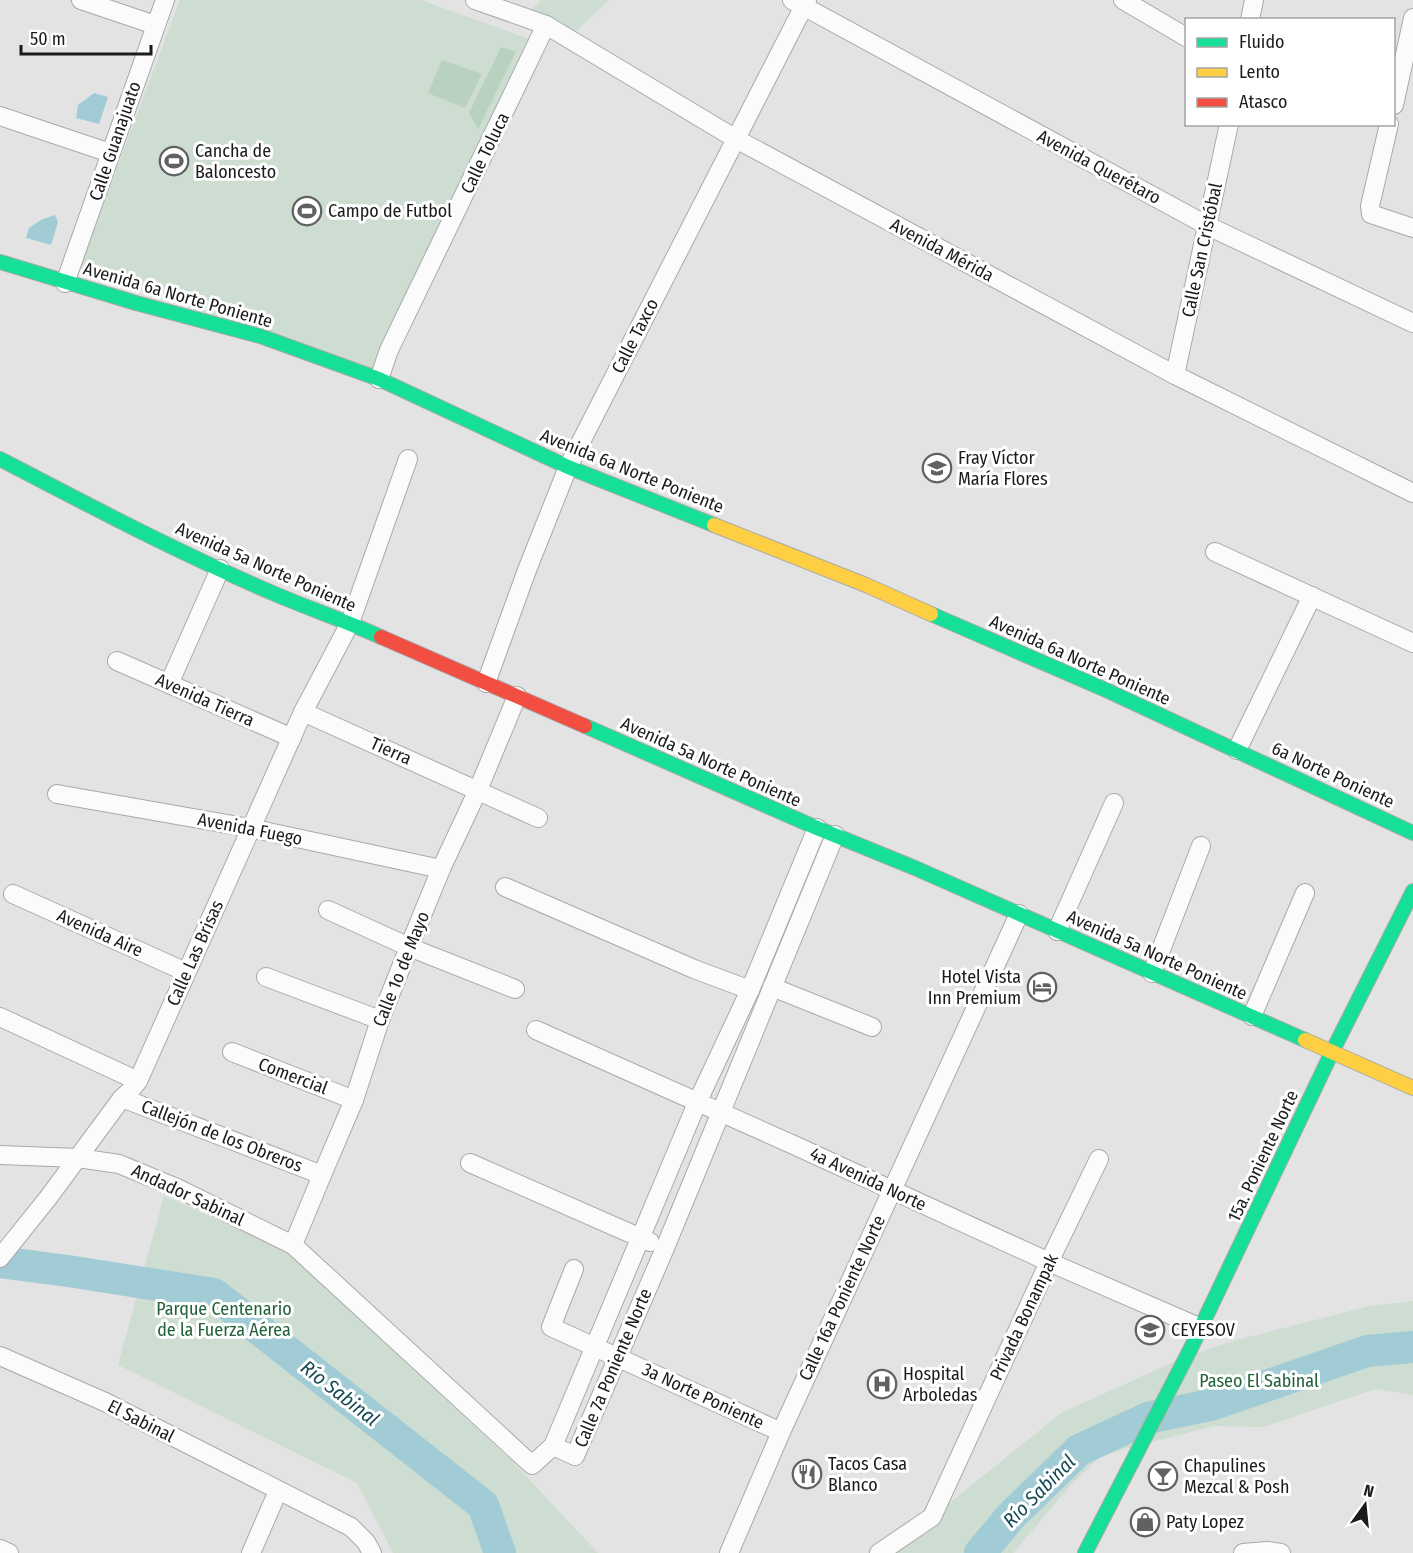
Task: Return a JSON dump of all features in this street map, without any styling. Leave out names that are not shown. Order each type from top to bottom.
[{"type":"street","points":[[81,0],[155,25]]},
{"type":"street","name":"Calle Guanajuato","points":[[65,282],[165,0]]},
{"type":"street","name":"Avenida Mérida","points":[[475,0],[546,25],[736,139],[1175,375],[1413,493]]},
{"type":"street","points":[[1123,0],[1185,36]]},
{"type":"street","points":[[1250,18],[1254,0]]},
{"type":"street","name":"Calle Taxco","points":[[486,682],[568,467],[736,139],[800,2]]},
{"type":"street","name":"Avenida Querétaro","points":[[800,2],[1208,226],[1413,323]]},
{"type":"street","points":[[1395,102],[1408,65],[1413,18]]},
{"type":"street","name":"Calle Toluca","points":[[379,378],[389,350],[546,25]]},
{"type":"street","points":[[0,116],[110,153]]},
{"type":"street","name":"Calle San Cristóbal","points":[[1175,375],[1229,126]]},
{"type":"street","points":[[1389,126],[1370,206],[1371,214],[1413,228]]},
{"type":"street","name":"Avenida 6a Norte Poniente","points":[[0,262],[136,303],[260,336],[379,378],[568,467],[866,585],[1106,690],[1219,744],[1237,750]]},
{"type":"street","name":"Avenida 5a Norte Poniente","points":[[0,459],[107,515],[275,594],[350,623],[817,828],[915,868],[1413,1088]]},
{"type":"street","name":"Calle Las Brisas","points":[[0,1258],[138,1080],[303,712],[350,623],[408,459]]},
{"type":"street","points":[[1215,552],[1413,642]]},
{"type":"street","points":[[168,684],[220,569]]},
{"type":"street","points":[[1237,750],[1312,596]]},
{"type":"street","name":"Avenida Tierra","points":[[117,661],[292,738]]},
{"type":"street","name":"Calle 1o de Mayo","points":[[293,1245],[354,1100],[380,1020],[409,947],[517,696]]},
{"type":"street","name":"Tierra","points":[[303,712],[538,818]]},
{"type":"street","name":"6a Norte Poniente","points":[[1237,750],[1413,833]]},
{"type":"street","name":"Avenida Fuego","points":[[57,794],[250,828],[441,869]]},
{"type":"street","points":[[1057,931],[1114,803]]},
{"type":"street","name":"Calle 7a Poniente Norte","points":[[817,828],[750,990],[697,1103],[553,1446],[575,1456],[665,1248],[835,835]]},
{"type":"street","points":[[1152,973],[1201,846]]},
{"type":"street","points":[[505,887],[694,969],[750,990]]},
{"type":"street","name":"15a. Poniente Norte","points":[[1085,1553],[1183,1363],[1332,1052],[1413,891]]},
{"type":"street","points":[[1252,1016],[1305,893]]},
{"type":"street","name":"Avenida Aire","points":[[13,894],[186,972]]},
{"type":"street","points":[[328,910],[409,947],[515,989]]},
{"type":"street","name":"Calle 16a Poniente Norte","points":[[729,1553],[781,1432],[1019,914]]},
{"type":"street","points":[[266,977],[380,1020]]},
{"type":"street","points":[[772,987],[872,1027]]},
{"type":"street","points":[[0,1017],[138,1080]]},
{"type":"street","name":"4a Avenida Norte","points":[[536,1030],[796,1146],[1049,1263],[1200,1328]]},
{"type":"street","name":"Comercial","points":[[231,1052],[354,1100]]},
{"type":"street","name":"Callejón de los Obreros","points":[[122,1098],[322,1175]]},
{"type":"street","name":"Andador Sabinal","points":[[0,1155],[78,1158],[119,1164],[177,1188],[293,1245],[532,1466],[553,1446]]},
{"type":"street","name":"Privada Bonampak","points":[[879,1553],[932,1517],[1099,1159]]},
{"type":"street","points":[[470,1163],[665,1248]]},
{"type":"street","name":"3a Norte Poniente","points":[[574,1269],[551,1327],[781,1432]]},
{"type":"street","name":"El Sabinal","points":[[0,1356],[105,1402],[351,1527],[366,1542],[372,1553]]},
{"type":"street","points":[[251,1553],[278,1491]]},
{"type":"street","points":[[0,1549],[9,1553]]},
{"type":"street","points":[[1243,1553],[1267,1551],[1281,1553]]},
{"type":"green space","points":[[180,0],[421,0],[532,40],[376,374],[79,268]]},
{"type":"green space","points":[[541,0],[609,0],[570,37],[526,14]]},
{"type":"green space","points":[[501,47],[516,52],[478,129],[469,113]]},
{"type":"green space","points":[[442,60],[482,74],[465,108],[428,93]]},
{"type":"green space","name":"Parque Centenario de la Fuerza Aérea","points":[[164,1196],[285,1250],[512,1461],[598,1553],[393,1553],[357,1483],[118,1365]]},
{"type":"green space","name":"Paseo El Sabinal","points":[[1413,1301],[1413,1395],[1376,1389],[1263,1427],[1214,1426],[1102,1455],[1071,1485],[1013,1553],[879,1553],[932,1517],[1061,1413],[1187,1356],[1233,1341],[1370,1306]]},
{"type":"water","points":[[94,93],[108,97],[99,124],[76,118],[78,105]]},
{"type":"water","points":[[55,215],[58,222],[51,245],[26,238],[29,228]]},
{"type":"waterway","name":"Río Sabinal","points":[[0,1262],[214,1294],[483,1505],[500,1553]]},
{"type":"waterway","name":"Río Sabinal","points":[[980,1553],[1011,1516],[1079,1450],[1148,1418],[1214,1404],[1367,1351],[1413,1347]]},
{"type":"traffic: fast","points":[[0,262],[136,303],[260,336],[379,379],[568,467],[714,525]]},
{"type":"traffic: fast","points":[[0,459],[205,563],[381,637]]},
{"type":"traffic: fast","points":[[931,614],[1106,690],[1413,833]]},
{"type":"traffic: fast","points":[[585,726],[1305,1040]]},
{"type":"traffic: fast","points":[[1085,1553],[1191,1348],[1332,1052],[1413,891]]},
{"type":"traffic: slow","points":[[714,525],[866,585],[931,614]]},
{"type":"traffic: slow","points":[[1305,1040],[1413,1088]]},
{"type":"traffic: jam","points":[[381,637],[585,726]]},
{"type":"place","name":"Cancha de Baloncesto","points":[[174,161]]},
{"type":"place","name":"Campo de Futbol","points":[[307,211]]},
{"type":"place","name":"Fray Víctor María Flores","points":[[937,468]]},
{"type":"place","name":"Hotel Vista Inn Premium","points":[[1042,987]]},
{"type":"place","name":"CEYESOV","points":[[1150,1330]]},
{"type":"place","name":"Hospital Arboledas","points":[[882,1384]]},
{"type":"place","name":"Tacos Casa Blanco","points":[[807,1474]]},
{"type":"place","name":"Chapulines Mezcal & Posh","points":[[1163,1476]]},
{"type":"place","name":"Paty Lopez","points":[[1145,1522]]}]
